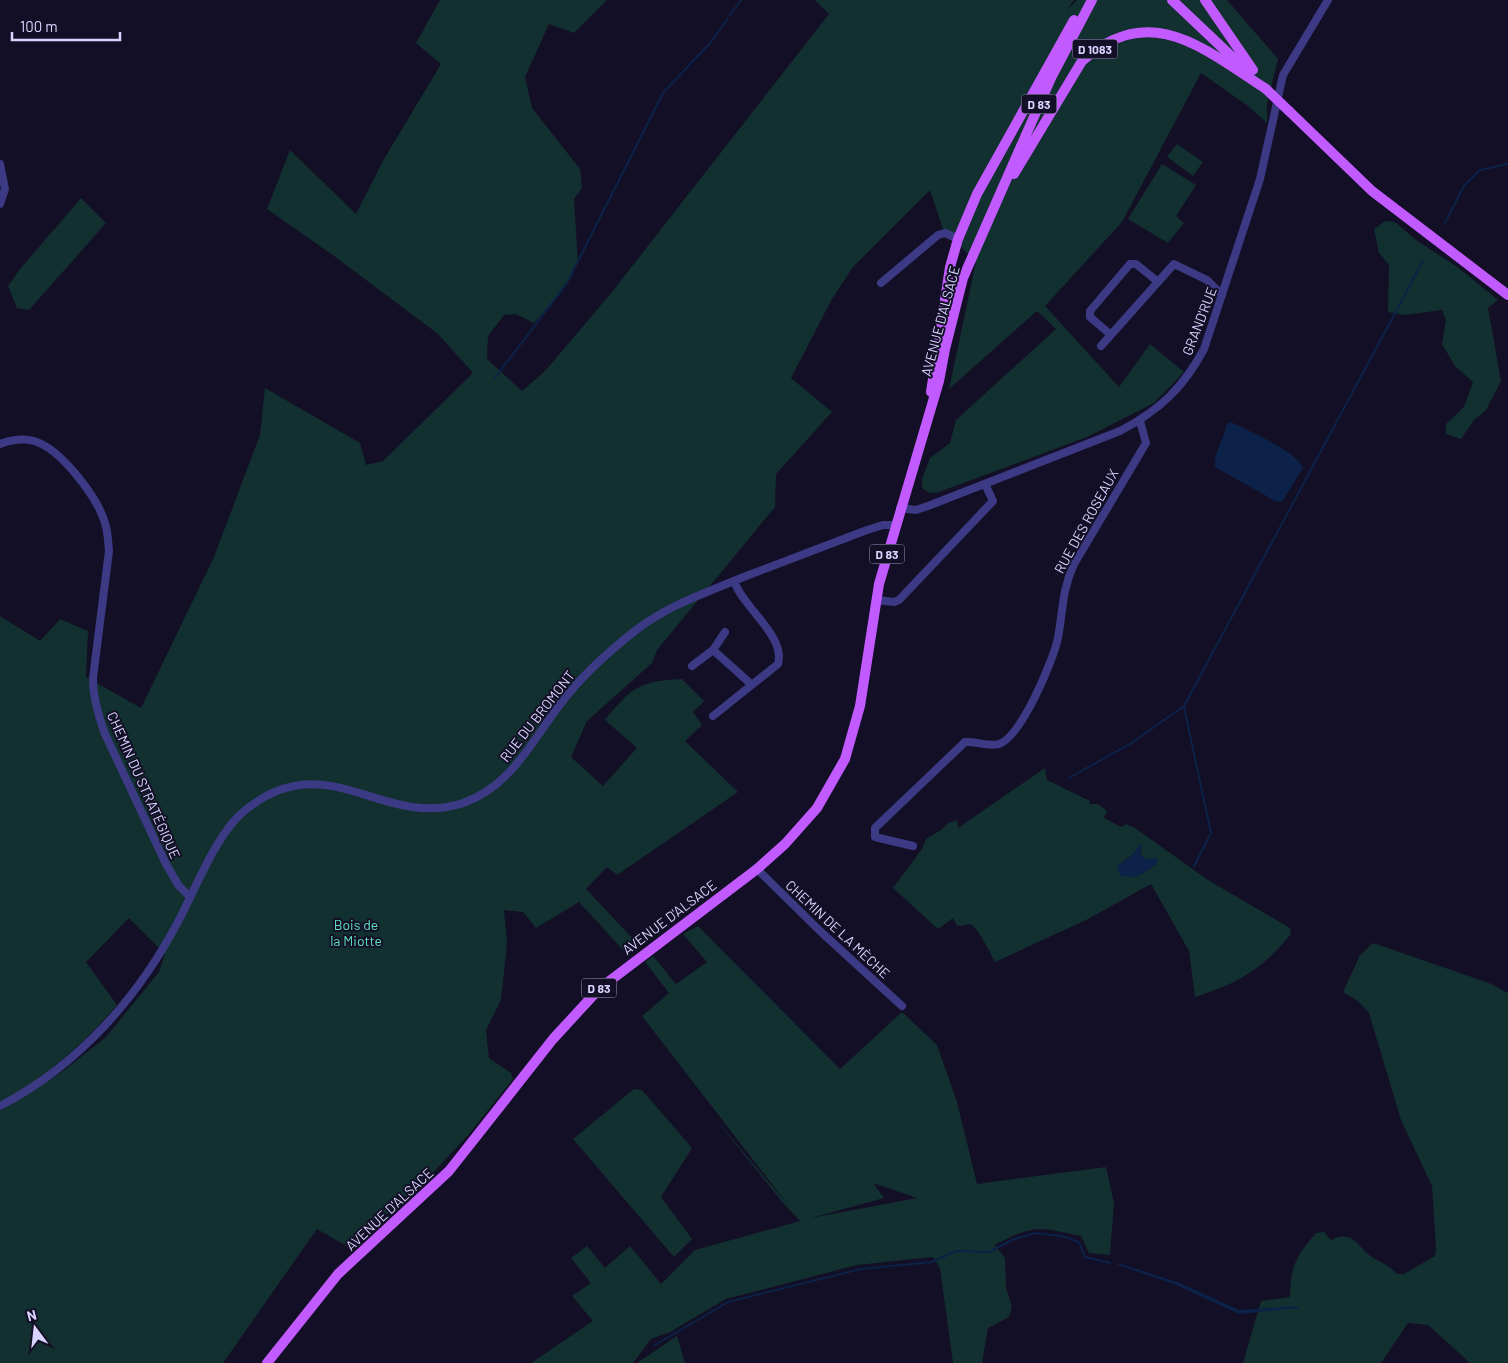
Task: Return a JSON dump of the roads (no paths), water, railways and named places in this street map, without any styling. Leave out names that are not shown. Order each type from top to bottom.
[{"type":"main road","name":"D 83","points":[[958,239],[977,194],[1085,0]]},
{"type":"main road","name":"D 83","points":[[991,210],[1051,78],[1092,0]]},
{"type":"main road","name":"D 1083","points":[[1172,0],[1372,191],[1508,295]]},
{"type":"main road","name":"D 1083","points":[[1205,0],[1266,89]]},
{"type":"main road","name":"D 1083","points":[[991,210],[1082,61],[1096,48],[1116,36],[1137,30],[1161,30],[1189,39],[1266,89]]},
{"type":"main road","name":"AVENUE D'ALSACE","points":[[267,1363],[338,1274],[462,1157],[553,1039],[599,989],[757,869],[808,820],[828,792],[844,759],[860,706],[876,600],[895,525],[939,381],[963,278],[991,210]]},
{"type":"main road","name":"AVENUE D'ALSACE","points":[[929,411],[950,267],[958,239]]},
{"type":"street","name":"GRAND'RUE","points":[[900,508],[916,510],[928,506],[1120,431],[1140,421],[1165,403],[1190,374],[1204,349],[1260,179],[1283,75],[1328,0]]},
{"type":"street","points":[[0,164],[5,189],[0,204]]},
{"type":"street","points":[[882,283],[938,235],[945,233],[958,239]]},
{"type":"street","points":[[1111,335],[1090,317],[1090,311],[1130,264],[1136,264],[1157,281]]},
{"type":"street","points":[[1101,346],[1170,265],[1177,264],[1207,280],[1222,295]]},
{"type":"street","name":"RUE DES ROSEAUX","points":[[913,846],[875,837],[875,828],[965,742],[997,745],[1007,740],[1018,729],[1032,704],[1057,640],[1065,584],[1074,564],[1146,443],[1140,421]]},
{"type":"street","name":"CHEMIN DU STRATÉGIQUE","points":[[0,444],[26,439],[48,448],[69,467],[100,510],[107,532],[109,551],[93,678],[93,694],[97,713],[166,864],[179,886],[190,897]]},
{"type":"street","points":[[876,600],[894,602],[898,600],[993,501],[985,484]]},
{"type":"street","name":"RUE DU BROMONT","points":[[0,1106],[18,1097],[60,1067],[96,1036],[132,995],[164,946],[223,836],[234,820],[271,793],[300,785],[325,784],[423,809],[461,804],[484,794],[503,779],[517,765],[569,693],[590,670],[636,630],[670,606],[867,530],[883,525],[895,525]]},
{"type":"street","points":[[713,716],[778,664],[780,655],[777,644],[739,592],[734,581]]},
{"type":"street","points":[[692,666],[713,650],[725,632]]},
{"type":"street","points":[[713,650],[751,684]]},
{"type":"street","name":"CHEMIN DE LA MÈCHE","points":[[757,869],[820,931],[902,1006]]},
{"type":"water","points":[[1231,422],[1282,448],[1292,455],[1303,468],[1282,502],[1275,501],[1215,467],[1216,456],[1226,425]]},
{"type":"water","points":[[1141,844],[1140,854],[1146,860],[1155,857],[1158,860],[1156,864],[1135,877],[1121,876],[1117,866],[1130,857]]},
{"type":"water","points":[[1118,1263],[1180,1283],[1239,1310],[1298,1306],[1299,1308],[1239,1314],[1174,1284],[1118,1265]]},
{"type":"waterway","points":[[730,15],[741,0]]},
{"type":"waterway","points":[[495,378],[567,283],[663,93],[711,42],[728,18]]},
{"type":"waterway","points":[[1445,223],[1464,186],[1480,170],[1508,164]]},
{"type":"waterway","points":[[1069,778],[1130,744],[1184,706],[1423,261]]},
{"type":"waterway","points":[[1184,707],[1211,833],[1194,866]]},
{"type":"waterway","points":[[655,1345],[728,1302],[861,1269],[932,1262],[956,1251],[989,1252],[1012,1240],[1035,1233],[1062,1236],[1079,1242],[1085,1257],[1110,1263]]},
{"type":"park label","name":"Bois de la Miotte","points":[[356,932]]}]
